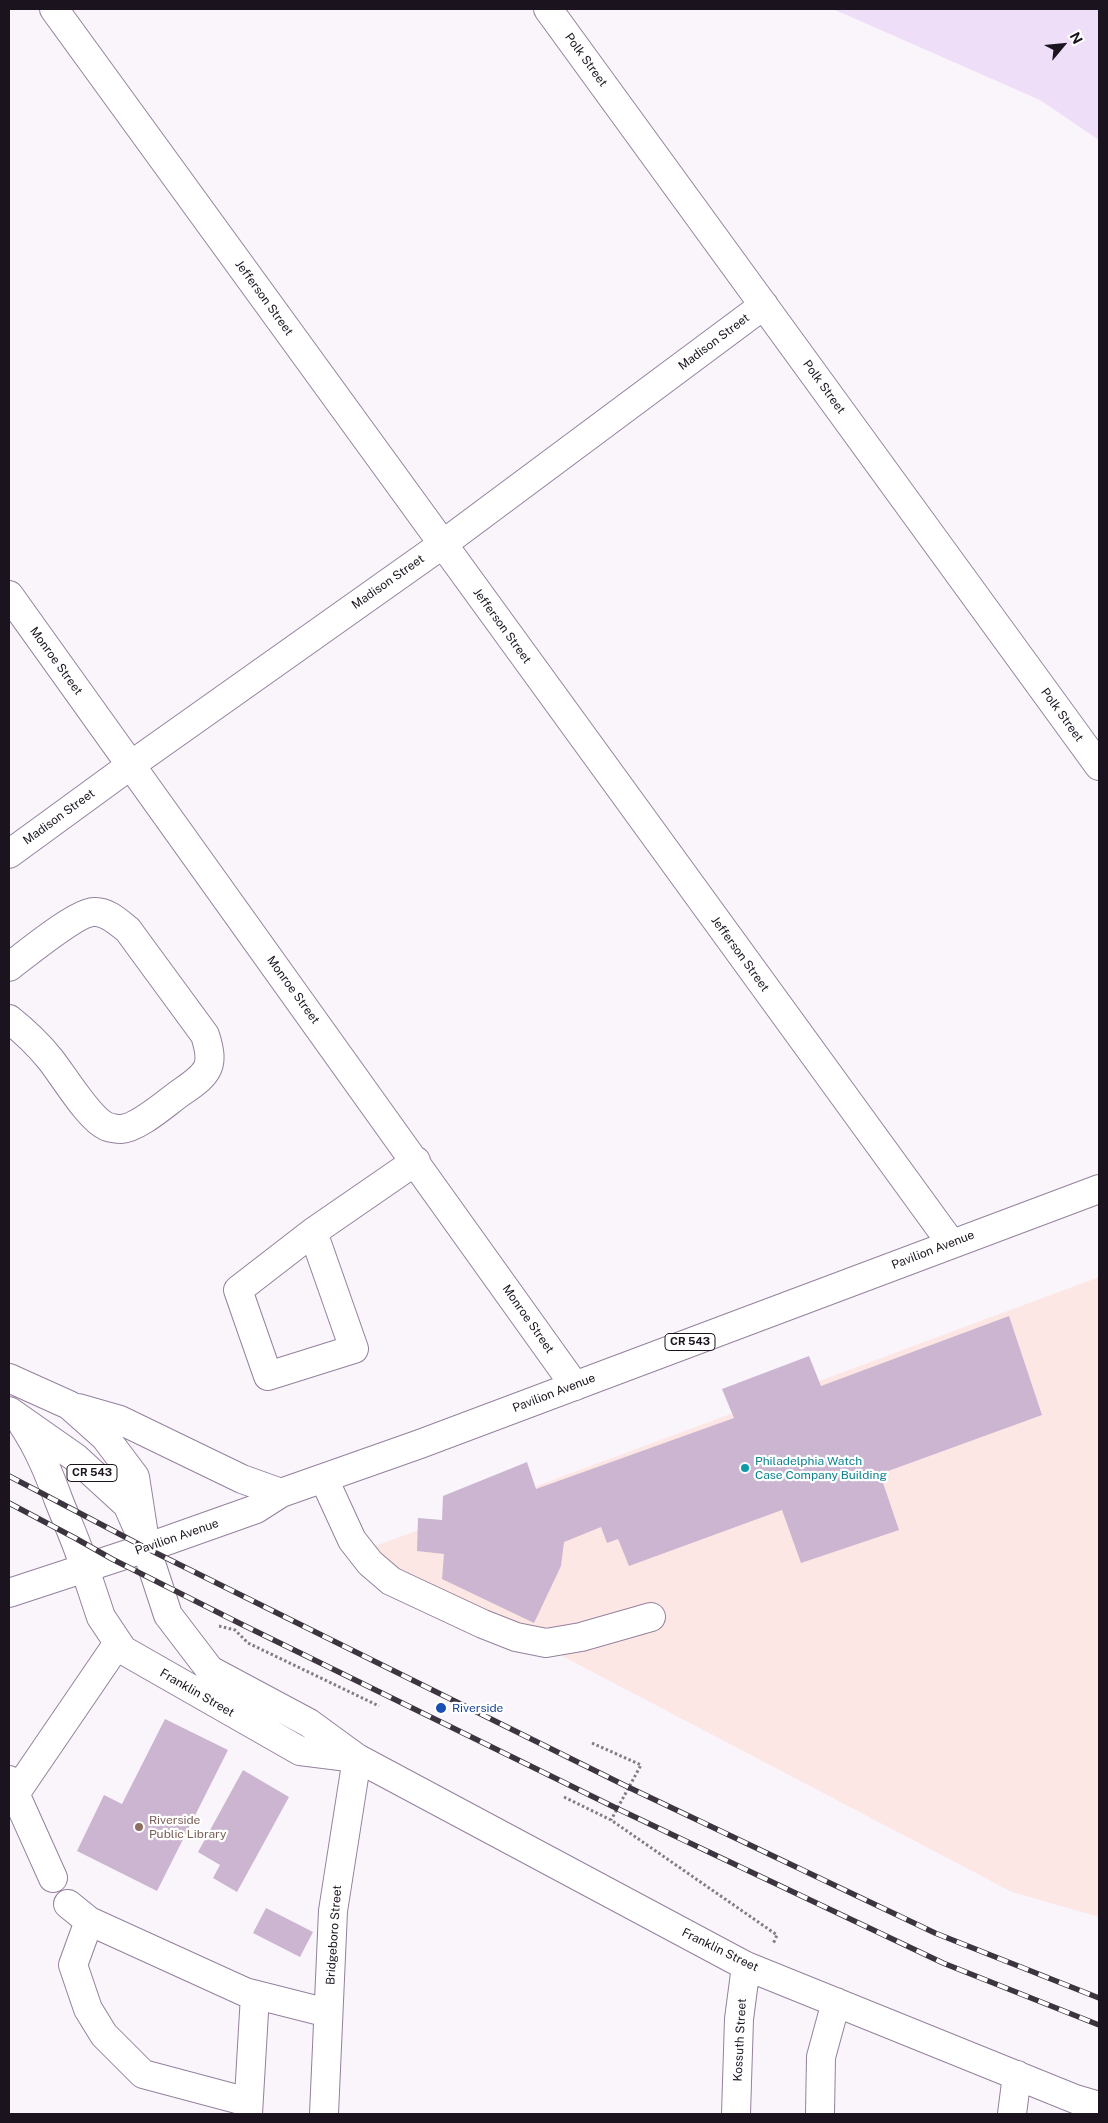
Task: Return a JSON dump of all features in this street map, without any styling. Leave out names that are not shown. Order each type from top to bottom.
[{"type":"street","name":"Jefferson Street","points":[[54,9],[951,1244]]},
{"type":"street","name":"Polk Street","points":[[548,9],[1099,766]]},
{"type":"street","name":"Madison Street","points":[[9,854],[131,765],[443,544],[764,305]]},
{"type":"street","name":"Monroe Street","points":[[9,595],[416,1161],[575,1386]]},
{"type":"street","points":[[9,966],[76,919],[94,912],[112,916],[128,930],[205,1035],[211,1054],[207,1071],[194,1083],[137,1123],[122,1129],[106,1127],[94,1116],[48,1057],[24,1031],[9,1019]]},
{"type":"street","points":[[313,1232],[354,1349],[268,1376],[238,1290],[313,1232],[416,1161]]},
{"type":"street","name":"Pavilion Avenue","points":[[9,1594],[256,1509],[281,1493],[324,1479],[575,1386],[1099,1189]]},
{"type":"street","name":"CR 543","points":[[9,1378],[70,1405],[105,1437],[136,1477],[146,1548]]},
{"type":"street","points":[[70,1405],[120,1420],[242,1479],[281,1493]]},
{"type":"street","name":"CR 543","points":[[12,1413],[76,1458],[127,1504],[146,1548]]},
{"type":"street","name":"Franklin Street","points":[[12,1413],[37,1447],[50,1473],[86,1569],[101,1617],[123,1650],[300,1751],[357,1758]]},
{"type":"street","points":[[324,1479],[352,1540],[370,1563],[391,1581],[483,1624],[516,1637],[546,1643],[581,1637],[651,1617]]},
{"type":"street","name":"Franklin Street","points":[[146,1548],[168,1615],[210,1670],[309,1723],[357,1758],[753,1969],[1075,2099],[1099,2106]]},
{"type":"street","points":[[53,1878],[12,1787],[118,1642]]},
{"type":"street","name":"Bridgeboro Street","points":[[324,2114],[333,1911],[357,1758]]},
{"type":"street","points":[[68,1904],[89,1921],[245,1992],[328,2013]]},
{"type":"street","points":[[89,1921],[73,1965],[88,2009],[104,2035],[143,2074],[248,2108],[254,1995]]},
{"type":"street","name":"Kossuth Street","points":[[736,2114],[739,2019],[753,1969]]},
{"type":"street","points":[[820,2114],[821,2057],[836,2002]]},
{"type":"street","points":[[1012,2114],[1017,2076]]},
{"type":"path","points":[[219,1626],[235,1630],[248,1643],[378,1706]]},
{"type":"path","points":[[592,1743],[641,1765],[611,1820]]},
{"type":"path","points":[[564,1797],[611,1820],[777,1935],[753,1969]]},
{"type":"shaded area","points":[[833,9],[1099,9],[1099,140],[1040,100]]},
{"type":"shaded area","points":[[1099,1277],[1099,1917],[1012,1892],[362,1551]]},
{"type":"building","name":"Philadelphia Watch Case Company Building","points":[[1009,1316],[1042,1415],[880,1474],[899,1530],[801,1563],[782,1510],[629,1566],[618,1539],[607,1543],[601,1527],[564,1542],[561,1566],[534,1623],[442,1579],[444,1554],[417,1551],[418,1518],[442,1520],[443,1496],[527,1462],[536,1489],[734,1418],[722,1389],[809,1356],[821,1386]]},
{"type":"building","name":"Riverside Public Library","points":[[165,1719],[228,1750],[157,1891],[77,1851],[104,1795],[122,1804]]},
{"type":"building","points":[[243,1770],[289,1797],[237,1892],[213,1878],[220,1865],[198,1852]]},
{"type":"building","points":[[266,1908],[313,1932],[300,1957],[253,1933]]},
{"type":"railway","points":[[9,1476],[146,1548],[628,1787],[935,1933],[1099,1998]]},
{"type":"railway","points":[[9,1503],[112,1559],[239,1623],[616,1808],[943,1963],[1099,2025]]},
{"type":"place","name":"Philadelphia Watch Case Company Building","points":[[745,1468]]},
{"type":"place","name":"Riverside","points":[[441,1708]]},
{"type":"place","name":"Riverside Public Library","points":[[139,1827]]}]
